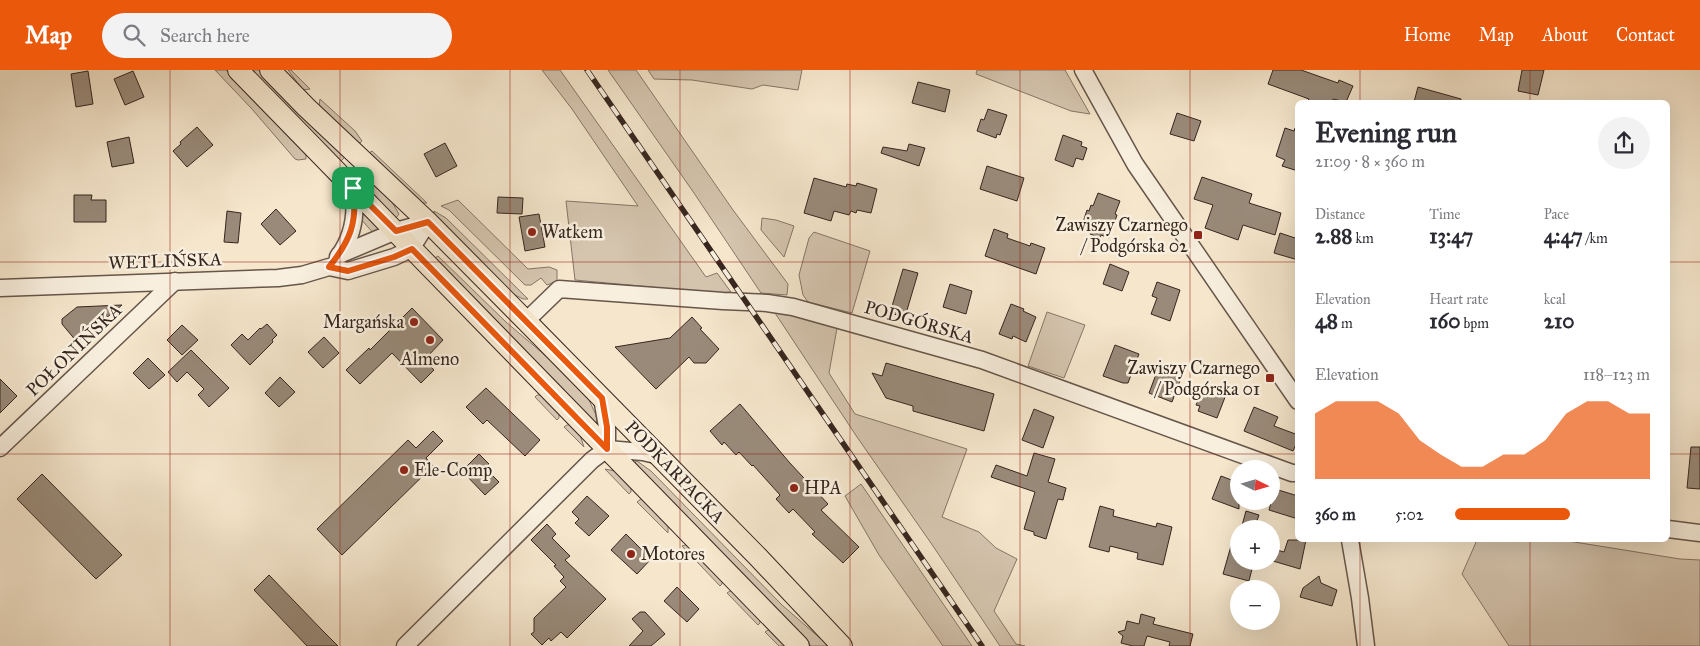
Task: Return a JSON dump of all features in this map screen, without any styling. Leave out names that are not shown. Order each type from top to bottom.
[{"type":"main road","name":"PODKARPACKA","points":[[238,70],[799,646]]},
{"type":"main road","name":"PODKARPACKA","points":[[270,70],[306,107],[428,222],[526,320],[660,456],[842,646]]},
{"type":"street","points":[[1083,70],[1135,164],[1295,397]]},
{"type":"street","points":[[334,261],[346,246],[355,218],[356,205],[353,188]]},
{"type":"street","points":[[412,249],[428,222]]},
{"type":"street","name":"WETLIŃSKA","points":[[0,288],[278,278],[302,275],[396,231],[428,222]]},
{"type":"street","name":"WETLIŃSKA","points":[[334,261],[348,271],[394,257],[412,249]]},
{"type":"street","name":"POŁONIŃSKA","points":[[0,448],[175,281]]},
{"type":"street","name":"PODGÓRSKA","points":[[526,320],[558,289],[767,303],[793,307],[982,360],[1295,473]]},
{"type":"street","points":[[602,398],[607,427],[607,449]]},
{"type":"street","points":[[404,646],[592,460],[607,449],[643,452],[660,456]]},
{"type":"street","points":[[1670,530],[1700,533]]},
{"type":"street","points":[[1350,542],[1366,646]]},
{"type":"shaded area","points":[[215,70],[226,70],[306,152],[306,159],[295,159]]},
{"type":"shaded area","points":[[250,70],[259,70],[323,136],[346,156],[340,162]]},
{"type":"shaded area","points":[[288,70],[291,70],[310,89],[303,90]]},
{"type":"shaded area","points":[[542,70],[560,70],[706,277],[717,273],[731,292],[715,293],[575,280],[566,201],[638,206],[572,109]]},
{"type":"shaded area","points":[[608,70],[636,70],[733,210],[788,284],[787,295],[761,293]]},
{"type":"shaded area","points":[[648,70],[802,70],[798,90],[763,85],[752,89],[692,80],[654,79]]},
{"type":"shaded area","points":[[977,70],[1065,70],[1090,114],[1071,111],[976,74]]},
{"type":"shaded area","points":[[320,99],[355,131],[362,141],[359,144],[319,106]]},
{"type":"shaded area","points":[[372,151],[427,203],[422,203],[369,153]]},
{"type":"shaded area","points":[[356,166],[392,202],[399,214],[396,218],[350,173]]},
{"type":"shaded area","points":[[458,200],[528,269],[549,267],[557,270],[557,281],[547,285],[541,278],[531,285],[525,285],[449,210],[441,206]]},
{"type":"shaded area","points":[[359,208],[382,231],[375,235],[359,217]]},
{"type":"shaded area","points":[[434,211],[446,218],[528,299],[523,299],[513,294],[434,216]]},
{"type":"shaded area","points":[[762,218],[794,226],[784,257],[761,230]]},
{"type":"shaded area","points":[[814,232],[870,251],[852,313],[808,302],[803,295],[799,275],[809,238]]},
{"type":"shaded area","points":[[438,256],[506,322],[574,380],[589,400],[597,422],[595,423],[435,258]]},
{"type":"shaded area","points":[[1047,312],[1085,325],[1064,378],[1028,366]]},
{"type":"shaded area","points":[[775,313],[814,319],[837,328],[829,373],[855,414],[967,449],[942,517],[979,532],[996,548],[1017,559],[994,611],[1016,644],[1025,646],[1000,646]]},
{"type":"shaded area","points":[[537,395],[544,395],[559,411],[559,418],[557,420],[535,397]]},
{"type":"shaded area","points":[[572,424],[579,432],[584,447],[564,427]]},
{"type":"shaded area","points":[[637,461],[651,471],[782,605],[829,646],[811,646],[635,464]]},
{"type":"shaded area","points":[[605,469],[615,471],[631,485],[631,492],[629,494]]},
{"type":"shaded area","points":[[861,484],[972,646],[943,646],[879,555],[845,496]]},
{"type":"shaded area","points":[[642,498],[668,522],[668,533],[637,502]]},
{"type":"shaded area","points":[[1476,542],[1574,542],[1680,559],[1700,560],[1700,646],[1509,646],[1462,574]]},
{"type":"shaded area","points":[[688,545],[722,578],[720,586],[682,546]]},
{"type":"shaded area","points":[[730,591],[735,592],[760,617],[758,625],[727,593]]},
{"type":"shaded area","points":[[773,630],[788,646],[779,646],[765,632]]},
{"type":"building","points":[[1273,70],[1301,70],[1338,83],[1339,80],[1353,86],[1347,100],[1308,100],[1268,84]]},
{"type":"building","points":[[1522,70],[1544,70],[1538,95],[1518,91]]},
{"type":"building","points":[[88,71],[93,104],[76,107],[71,74]]},
{"type":"building","points":[[133,71],[144,97],[125,105],[114,79]]},
{"type":"building","points":[[918,82],[950,90],[945,112],[912,103]]},
{"type":"building","points":[[1418,87],[1461,99],[1461,100],[1415,100]]},
{"type":"building","points":[[988,109],[1007,115],[1000,135],[997,134],[996,138],[977,131],[981,119],[984,120]]},
{"type":"building","points":[[1177,113],[1201,121],[1194,141],[1170,134]]},
{"type":"building","points":[[197,127],[213,145],[187,167],[173,151]]},
{"type":"building","points":[[1285,128],[1294,131],[1295,128],[1295,170],[1282,166],[1285,160],[1276,156]]},
{"type":"building","points":[[1063,135],[1082,142],[1081,146],[1087,148],[1083,160],[1076,158],[1073,167],[1055,160]]},
{"type":"building","points":[[129,137],[134,163],[112,167],[107,142]]},
{"type":"building","points":[[445,143],[457,166],[436,177],[424,154]]},
{"type":"building","points":[[909,144],[925,148],[919,166],[881,153],[883,147],[907,151]]},
{"type":"building","points":[[987,166],[1024,178],[1017,201],[980,189]]},
{"type":"building","points":[[1202,177],[1252,194],[1249,203],[1281,213],[1275,235],[1243,225],[1238,240],[1205,228],[1213,205],[1194,199]]},
{"type":"building","points":[[814,178],[846,187],[847,184],[856,186],[857,183],[877,189],[871,213],[857,210],[856,213],[851,211],[849,215],[834,211],[831,221],[804,213]]},
{"type":"building","points":[[1098,193],[1120,201],[1109,238],[1101,235],[1100,238],[1090,234],[1093,226],[1083,222],[1087,210],[1089,211],[1091,205],[1093,206]]},
{"type":"building","points":[[74,195],[92,195],[91,200],[106,200],[106,222],[74,222]]},
{"type":"building","points":[[498,197],[523,198],[522,214],[497,213]]},
{"type":"building","points":[[276,209],[296,231],[280,245],[261,224]]},
{"type":"building","points":[[227,211],[241,213],[238,243],[224,242]]},
{"type":"building","name":"Watkem","points":[[539,214],[545,247],[525,251],[519,217]]},
{"type":"building","points":[[994,229],[1008,234],[1007,238],[1030,246],[1031,243],[1045,248],[1036,274],[985,256]]},
{"type":"building","points":[[1280,233],[1295,238],[1295,259],[1274,253]]},
{"type":"building","points":[[1110,264],[1129,272],[1122,291],[1103,284]]},
{"type":"building","points":[[903,269],[918,273],[905,317],[890,313]]},
{"type":"building","points":[[1157,282],[1180,290],[1170,321],[1151,314],[1157,298],[1152,296]]},
{"type":"building","points":[[950,284],[972,291],[966,314],[943,307]]},
{"type":"building","points":[[1011,304],[1024,309],[1023,311],[1036,317],[1026,342],[1013,336],[1012,339],[999,334]]},
{"type":"building","points":[[122,305],[77,342],[62,324],[62,319],[77,307]]},
{"type":"building","points":[[412,308],[443,340],[427,357],[429,359],[426,362],[434,370],[421,383],[392,353],[360,384],[346,370],[369,348],[370,350]]},
{"type":"building","points":[[692,317],[702,328],[700,329],[719,349],[706,363],[694,363],[689,357],[656,389],[615,347],[670,338]]},
{"type":"building","points":[[267,324],[277,335],[272,340],[273,342],[250,365],[231,345],[242,334],[248,340]]},
{"type":"building","points":[[182,325],[198,340],[182,355],[167,340]]},
{"type":"building","points":[[324,337],[339,353],[323,368],[308,352]]},
{"type":"building","points":[[1115,345],[1139,354],[1128,383],[1103,376]]},
{"type":"building","points":[[191,350],[229,388],[209,407],[198,395],[204,389],[187,372],[177,382],[168,372]]},
{"type":"building","points":[[148,358],[165,375],[149,389],[133,373]]},
{"type":"building","points":[[886,363],[994,394],[984,431],[913,411],[913,406],[886,398],[872,373],[882,376]]},
{"type":"building","points":[[1158,369],[1181,378],[1172,402],[1149,393]]},
{"type":"building","points":[[280,377],[295,392],[279,407],[265,393]]},
{"type":"building","points":[[0,379],[17,396],[0,413]]},
{"type":"building","points":[[1208,385],[1227,392],[1217,418],[1198,411],[1200,406],[1196,405],[1204,386],[1207,387]]},
{"type":"building","points":[[486,388],[540,440],[525,456],[487,420],[483,424],[466,407]]},
{"type":"building","points":[[740,404],[789,462],[828,504],[821,510],[859,547],[843,563],[812,534],[815,532],[793,509],[789,513],[776,499],[780,495],[753,465],[739,452],[736,455],[724,442],[722,445],[710,431]]},
{"type":"building","points":[[1254,407],[1278,417],[1274,426],[1295,434],[1295,447],[1293,451],[1244,431]]},
{"type":"building","points":[[1034,409],[1054,417],[1043,448],[1022,440]]},
{"type":"building","points":[[433,431],[443,441],[426,458],[433,466],[342,555],[317,529],[408,440],[416,448]]},
{"type":"building","points":[[1691,447],[1700,447],[1700,489],[1687,488]]},
{"type":"building","points":[[1034,453],[1055,459],[1048,482],[1066,488],[1063,500],[1058,499],[1046,539],[1024,529],[1035,492],[991,477],[996,465],[1027,476]]},
{"type":"building","points":[[479,454],[489,464],[485,468],[499,482],[485,495],[462,471]]},
{"type":"building","points":[[42,474],[122,555],[96,579],[17,499]]},
{"type":"building","points":[[1221,476],[1230,479],[1230,506],[1212,499]]},
{"type":"building","points":[[1280,491],[1295,495],[1295,518],[1269,510],[1280,510]]},
{"type":"building","points":[[587,496],[609,516],[589,536],[575,523],[579,519],[572,512]]},
{"type":"building","points":[[1100,506],[1114,510],[1113,516],[1156,527],[1157,523],[1172,527],[1163,565],[1137,559],[1138,553],[1110,546],[1109,552],[1089,547]]},
{"type":"building","points":[[1246,511],[1259,515],[1257,520],[1244,520]]},
{"type":"building","points":[[547,524],[556,534],[552,538],[570,556],[565,560],[606,599],[567,638],[561,632],[551,641],[549,638],[542,645],[531,634],[534,632],[534,618],[566,587],[560,581],[564,577],[554,566],[556,565],[531,540]]},
{"type":"building","points":[[626,534],[651,559],[637,574],[611,550]]},
{"type":"building","points":[[1288,540],[1306,542],[1300,569],[1280,563],[1280,551],[1284,552]]},
{"type":"building","points":[[1230,550],[1230,570],[1252,570],[1249,580],[1223,574]]},
{"type":"building","points":[[269,575],[338,646],[307,646],[254,590]]},
{"type":"building","points":[[1319,576],[1321,583],[1337,590],[1332,606],[1300,597],[1303,588]]},
{"type":"building","points":[[677,587],[699,609],[687,622],[664,601]]},
{"type":"building","points":[[640,612],[645,612],[665,634],[651,646],[629,646],[643,631],[632,619]]},
{"type":"building","points":[[1141,614],[1155,618],[1153,624],[1193,634],[1190,646],[1169,646],[1170,642],[1147,636],[1144,646],[1121,643],[1123,636],[1118,632],[1125,630],[1127,621],[1139,624]]},
{"type":"railway","points":[[587,70],[982,646]]},
{"type":"place","name":"Watkem","points":[[532,232]]},
{"type":"place","name":"Zawiszy Czarnego / Podgórska 02","points":[[1198,235]]},
{"type":"place","name":"Margańska","points":[[414,322]]},
{"type":"place","name":"Almeno","points":[[430,340]]},
{"type":"place","name":"Zawiszy Czarnego / Podgórska 01","points":[[1270,378]]},
{"type":"place","name":"Ele-Comp","points":[[404,470]]},
{"type":"place","name":"HPA","points":[[794,488]]},
{"type":"place","name":"Motores","points":[[631,554]]},
{"type":"route","points":[[353,188],[396,231],[428,222],[602,398],[607,427],[607,449],[412,249],[394,257],[348,271],[329,267],[346,246],[355,218],[356,205],[353,188]]}]
